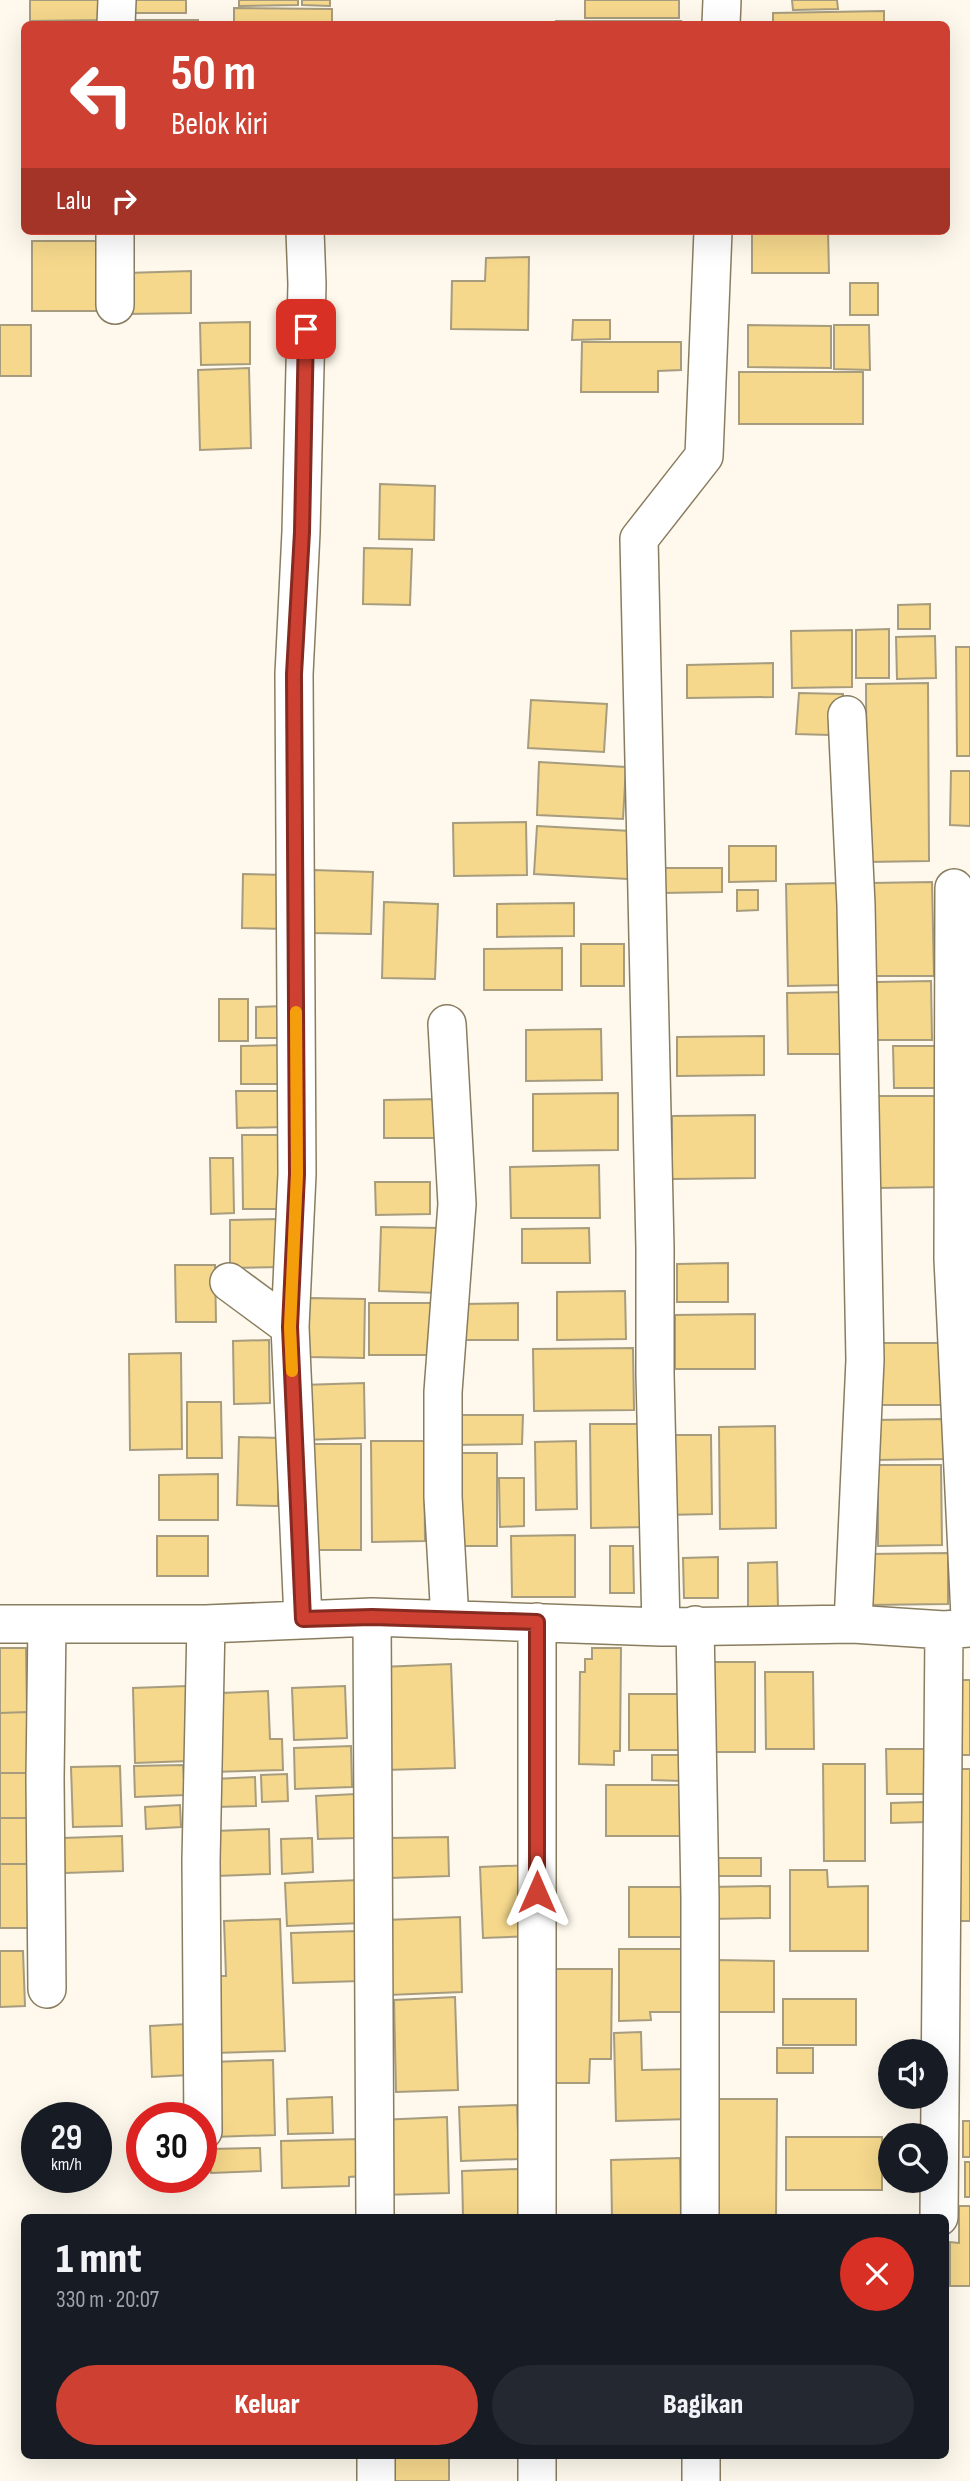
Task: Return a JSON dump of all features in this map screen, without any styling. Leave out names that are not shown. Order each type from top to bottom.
[{"type":"street","points":[[116,21],[117,0]]},
{"type":"street","points":[[721,21],[722,0]]},
{"type":"street","points":[[115,235],[116,305]]},
{"type":"street","points":[[303,1619],[290,1327],[297,1174],[294,674],[304,451],[307,284],[305,235]]},
{"type":"street","points":[[700,2214],[700,1898],[678,1626],[639,539],[705,456],[713,235]]},
{"type":"street","points":[[847,715],[856,905],[865,1360],[853,1623]]},
{"type":"street","points":[[939,2214],[961,1625],[953,1259],[954,888]]},
{"type":"street","points":[[447,1024],[457,1204],[443,1392],[443,1497],[450,1620]]},
{"type":"street","points":[[229,1282],[290,1327]]},
{"type":"street","points":[[0,1624],[206,1624],[372,1617],[678,1626],[853,1623],[961,1625]]},
{"type":"street","points":[[372,1617],[375,2214]]},
{"type":"street","points":[[537,1622],[537,2214]]},
{"type":"street","points":[[47,1624],[47,1989]]},
{"type":"street","points":[[203,2102],[201,1861],[206,1624]]},
{"type":"street","points":[[376,2459],[376,2481]]},
{"type":"street","points":[[537,2459],[537,2481]]},
{"type":"street","points":[[701,2459],[701,2481]]},
{"type":"building","points":[[30,0],[108,0],[109,20],[30,21]]},
{"type":"building","points":[[135,0],[186,0],[186,13],[135,13]]},
{"type":"building","points":[[239,0],[298,0],[298,5],[239,6]]},
{"type":"building","points":[[302,0],[330,0],[330,6],[302,5]]},
{"type":"building","points":[[585,0],[679,0],[679,18],[585,18]]},
{"type":"building","points":[[792,0],[837,0],[838,9],[793,10]]},
{"type":"building","points":[[234,8],[332,9],[332,21],[234,21]]},
{"type":"building","points":[[884,11],[884,21],[773,21],[773,13]]},
{"type":"building","points":[[135,20],[198,20],[198,21]]},
{"type":"building","points":[[752,235],[828,235],[829,273],[752,273]]},
{"type":"building","points":[[32,241],[99,241],[99,311],[32,311]]},
{"type":"building","points":[[529,257],[528,330],[451,329],[452,281],[485,281],[486,258]]},
{"type":"building","points":[[191,271],[191,313],[127,314],[126,273]]},
{"type":"building","points":[[850,283],[878,283],[878,315],[850,315]]},
{"type":"building","points":[[573,320],[610,320],[610,339],[572,340]]},
{"type":"building","points":[[250,322],[250,364],[201,365],[200,323]]},
{"type":"building","points":[[0,325],[31,325],[31,376],[0,376]]},
{"type":"building","points":[[748,325],[831,326],[831,368],[748,367]]},
{"type":"building","points":[[834,325],[869,325],[870,370],[834,369]]},
{"type":"building","points":[[582,342],[681,342],[681,370],[658,371],[658,392],[581,392]]},
{"type":"building","points":[[249,368],[251,448],[200,450],[198,370]]},
{"type":"building","points":[[739,372],[863,372],[863,424],[739,424]]},
{"type":"building","points":[[380,484],[435,486],[434,540],[379,539]]},
{"type":"building","points":[[364,548],[412,549],[410,605],[363,604]]},
{"type":"building","points":[[930,604],[930,629],[898,629],[898,605]]},
{"type":"building","points":[[889,629],[889,678],[856,678],[856,630]]},
{"type":"building","points":[[852,630],[852,687],[792,688],[791,631]]},
{"type":"building","points":[[935,636],[936,678],[897,679],[896,637]]},
{"type":"building","points":[[956,647],[970,647],[970,756],[957,756]]},
{"type":"building","points":[[773,663],[773,697],[687,698],[687,665]]},
{"type":"building","points":[[928,683],[929,861],[867,862],[866,684]]},
{"type":"building","points":[[799,693],[843,694],[842,713],[830,735],[796,734]]},
{"type":"building","points":[[531,700],[607,704],[604,752],[528,748]]},
{"type":"building","points":[[539,762],[626,767],[623,819],[537,815]]},
{"type":"building","points":[[951,771],[970,771],[970,826],[950,825]]},
{"type":"building","points":[[526,822],[527,875],[454,876],[453,823]]},
{"type":"building","points":[[537,826],[631,831],[628,879],[534,874]]},
{"type":"building","points":[[729,846],[776,846],[776,881],[729,882]]},
{"type":"building","points":[[663,868],[722,868],[722,892],[663,893]]},
{"type":"building","points":[[313,870],[373,872],[371,934],[312,933]]},
{"type":"building","points":[[243,874],[285,875],[284,929],[242,928]]},
{"type":"building","points":[[932,882],[934,976],[871,976],[870,883]]},
{"type":"building","points":[[843,883],[845,985],[788,986],[786,884]]},
{"type":"building","points":[[737,890],[758,890],[758,910],[737,911]]},
{"type":"building","points":[[384,902],[438,904],[435,979],[382,978]]},
{"type":"building","points":[[574,903],[574,936],[497,937],[497,904]]},
{"type":"building","points":[[581,944],[624,944],[624,986],[581,986]]},
{"type":"building","points":[[562,948],[562,990],[484,990],[484,949]]},
{"type":"building","points":[[931,981],[932,1040],[877,1040],[877,982]]},
{"type":"building","points":[[848,992],[849,1054],[788,1054],[787,993]]},
{"type":"building","points":[[219,999],[248,999],[248,1041],[219,1041]]},
{"type":"building","points":[[285,1006],[286,1038],[256,1038],[256,1007]]},
{"type":"building","points":[[601,1029],[602,1080],[526,1081],[526,1030]]},
{"type":"building","points":[[764,1036],[764,1075],[677,1076],[677,1037]]},
{"type":"building","points":[[285,1045],[285,1084],[241,1084],[241,1046]]},
{"type":"building","points":[[893,1046],[940,1046],[941,1088],[894,1088]]},
{"type":"building","points":[[236,1091],[284,1091],[284,1127],[237,1128]]},
{"type":"building","points":[[618,1093],[618,1150],[533,1151],[533,1094]]},
{"type":"building","points":[[876,1096],[945,1096],[946,1187],[877,1188]]},
{"type":"building","points":[[441,1099],[442,1138],[384,1138],[384,1100]]},
{"type":"building","points":[[755,1115],[755,1178],[672,1179],[672,1116]]},
{"type":"building","points":[[242,1135],[287,1135],[288,1209],[243,1209]]},
{"type":"building","points":[[210,1158],[233,1158],[234,1213],[211,1214]]},
{"type":"building","points":[[599,1165],[600,1218],[511,1218],[510,1167]]},
{"type":"building","points":[[375,1182],[430,1182],[430,1214],[376,1215]]},
{"type":"building","points":[[280,1219],[281,1267],[230,1268],[230,1220]]},
{"type":"building","points":[[381,1227],[441,1228],[439,1293],[379,1291]]},
{"type":"building","points":[[589,1228],[590,1263],[522,1263],[522,1229]]},
{"type":"building","points":[[728,1263],[728,1302],[677,1302],[677,1264]]},
{"type":"building","points":[[175,1265],[215,1265],[216,1322],[176,1322]]},
{"type":"building","points":[[625,1291],[626,1339],[557,1340],[557,1292]]},
{"type":"building","points":[[309,1298],[365,1299],[364,1358],[308,1357]]},
{"type":"building","points":[[369,1303],[435,1303],[435,1355],[369,1355]]},
{"type":"building","points":[[518,1303],[518,1340],[463,1340],[463,1304]]},
{"type":"building","points":[[755,1314],[755,1369],[675,1369],[675,1315]]},
{"type":"building","points":[[269,1340],[270,1403],[234,1404],[233,1341]]},
{"type":"building","points":[[876,1343],[940,1343],[941,1405],[877,1405]]},
{"type":"building","points":[[633,1348],[634,1410],[534,1411],[533,1349]]},
{"type":"building","points":[[181,1353],[182,1449],[130,1450],[129,1354]]},
{"type":"building","points":[[364,1383],[365,1438],[303,1440],[302,1385]]},
{"type":"building","points":[[187,1402],[221,1402],[222,1458],[187,1458]]},
{"type":"building","points":[[449,1415],[523,1415],[522,1444],[450,1445]]},
{"type":"building","points":[[944,1419],[944,1459],[874,1460],[874,1420]]},
{"type":"building","points":[[590,1424],[647,1424],[647,1527],[591,1528]]},
{"type":"building","points":[[775,1426],[776,1528],[720,1529],[719,1427]]},
{"type":"building","points":[[663,1435],[711,1435],[712,1514],[664,1515]]},
{"type":"building","points":[[239,1437],[280,1438],[278,1506],[237,1505]]},
{"type":"building","points":[[371,1441],[424,1441],[425,1541],[372,1542]]},
{"type":"building","points":[[576,1441],[577,1509],[536,1510],[535,1442]]},
{"type":"building","points":[[312,1444],[361,1444],[361,1550],[313,1550]]},
{"type":"building","points":[[456,1453],[497,1453],[497,1546],[456,1546]]},
{"type":"building","points":[[878,1465],[941,1465],[942,1545],[878,1546]]},
{"type":"building","points":[[218,1474],[218,1520],[159,1520],[159,1475]]},
{"type":"building","points":[[499,1478],[524,1478],[524,1526],[500,1527]]},
{"type":"building","points":[[575,1535],[575,1597],[512,1597],[511,1536]]},
{"type":"building","points":[[157,1536],[208,1536],[208,1576],[157,1576]]},
{"type":"building","points":[[610,1546],[633,1546],[634,1593],[610,1593]]},
{"type":"building","points":[[948,1553],[948,1604],[868,1605],[867,1554]]},
{"type":"building","points":[[718,1557],[718,1598],[684,1598],[683,1558]]},
{"type":"building","points":[[777,1562],[778,1607],[748,1607],[748,1563]]},
{"type":"building","points":[[0,1648],[26,1648],[27,1712],[0,1713]]},
{"type":"building","points":[[592,1648],[621,1648],[620,1751],[614,1751],[614,1765],[579,1764],[580,1672],[585,1672],[585,1659],[592,1659]]},
{"type":"building","points":[[714,1662],[755,1662],[755,1752],[714,1752]]},
{"type":"building","points":[[451,1664],[455,1768],[385,1770],[381,1667]]},
{"type":"building","points":[[765,1672],[813,1672],[814,1749],[766,1749]]},
{"type":"building","points":[[961,1680],[970,1680],[970,1755],[961,1755]]},
{"type":"building","points":[[187,1686],[189,1761],[135,1763],[133,1688]]},
{"type":"building","points":[[345,1686],[347,1738],[294,1740],[292,1688]]},
{"type":"building","points":[[268,1691],[270,1739],[282,1739],[283,1770],[211,1772],[221,1693]]},
{"type":"building","points":[[629,1694],[682,1694],[682,1750],[629,1750]]},
{"type":"building","points":[[27,1712],[28,1773],[0,1773],[0,1713]]},
{"type":"building","points":[[351,1746],[352,1787],[295,1789],[294,1748]]},
{"type":"building","points":[[886,1749],[931,1749],[931,1794],[887,1794]]},
{"type":"building","points":[[652,1755],[681,1755],[681,1781],[652,1780]]},
{"type":"building","points":[[823,1764],[865,1764],[865,1861],[824,1861]]},
{"type":"building","points":[[183,1765],[185,1795],[135,1797],[134,1766]]},
{"type":"building","points":[[120,1766],[122,1826],[73,1827],[71,1767]]},
{"type":"building","points":[[955,1769],[970,1769],[970,1921],[955,1921]]},
{"type":"building","points":[[0,1773],[28,1773],[29,1818],[0,1818]]},
{"type":"building","points":[[287,1774],[288,1801],[262,1802],[261,1775]]},
{"type":"building","points":[[255,1777],[256,1806],[215,1807],[214,1779]]},
{"type":"building","points":[[606,1785],[684,1785],[684,1836],[606,1836]]},
{"type":"building","points":[[356,1794],[357,1838],[318,1839],[316,1796]]},
{"type":"building","points":[[927,1802],[928,1822],[891,1823],[891,1803]]},
{"type":"building","points":[[180,1805],[181,1827],[146,1829],[145,1807]]},
{"type":"building","points":[[0,1818],[29,1818],[29,1864],[0,1864]]},
{"type":"building","points":[[269,1829],[270,1874],[217,1876],[215,1831]]},
{"type":"building","points":[[122,1836],[123,1871],[65,1873],[63,1838]]},
{"type":"building","points":[[448,1837],[449,1876],[390,1878],[389,1838]]},
{"type":"building","points":[[312,1838],[313,1872],[282,1874],[281,1839]]},
{"type":"building","points":[[710,1858],[761,1858],[761,1876],[710,1876]]},
{"type":"building","points":[[0,1864],[29,1864],[29,1928],[0,1928]]},
{"type":"building","points":[[533,1865],[535,1936],[483,1938],[480,1867]]},
{"type":"building","points":[[790,1870],[827,1870],[828,1887],[868,1886],[868,1951],[790,1951]]},
{"type":"building","points":[[360,1880],[362,1923],[287,1926],[285,1883]]},
{"type":"building","points":[[770,1886],[770,1918],[710,1919],[710,1887]]},
{"type":"building","points":[[629,1887],[686,1887],[686,1937],[629,1937]]},
{"type":"building","points":[[460,1917],[462,1992],[388,1995],[385,1920]]},
{"type":"building","points":[[280,1919],[285,2051],[214,2053],[211,1976],[226,1976],[224,1921]]},
{"type":"building","points":[[359,1931],[361,1981],[293,1983],[291,1933]]},
{"type":"building","points":[[619,1949],[690,1949],[691,2012],[650,2012],[651,2020],[619,2021]]},
{"type":"building","points":[[0,1951],[23,1951],[25,2006],[0,2007]]},
{"type":"building","points":[[713,1960],[774,1961],[774,2012],[713,2012]]},
{"type":"building","points":[[548,1969],[612,1969],[611,2059],[590,2059],[589,2083],[548,2083]]},
{"type":"building","points":[[455,1997],[458,2090],[396,2092],[394,2000]]},
{"type":"building","points":[[783,1999],[856,1999],[856,2045],[783,2045]]},
{"type":"building","points":[[187,2024],[189,2075],[152,2077],[150,2026]]},
{"type":"building","points":[[641,2032],[642,2070],[690,2069],[691,2119],[616,2121],[614,2033]]},
{"type":"building","points":[[777,2048],[813,2048],[813,2073],[777,2073]]},
{"type":"building","points":[[273,2060],[275,2135],[217,2137],[217,2102],[212,2102],[210,2062]]},
{"type":"building","points":[[332,2097],[333,2133],[288,2134],[287,2099]]},
{"type":"building","points":[[717,2099],[777,2099],[776,2214],[716,2214]]},
{"type":"building","points":[[517,2105],[519,2159],[461,2161],[459,2107]]},
{"type":"building","points":[[447,2117],[449,2193],[382,2195],[379,2120]]},
{"type":"building","points":[[963,2121],[970,2121],[970,2157],[963,2157]]},
{"type":"building","points":[[786,2137],[878,2137],[878,2190],[786,2190]]},
{"type":"building","points":[[361,2139],[362,2176],[349,2177],[349,2186],[282,2188],[281,2141]]},
{"type":"building","points":[[260,2148],[261,2171],[217,2173],[217,2149]]},
{"type":"building","points":[[680,2158],[681,2214],[612,2214],[611,2160]]},
{"type":"building","points":[[965,2162],[970,2162],[970,2197],[965,2197]]},
{"type":"building","points":[[518,2169],[520,2214],[463,2214],[462,2171]]},
{"type":"building","points":[[959,2206],[970,2206],[970,2286],[950,2286],[950,2242],[959,2243]]},
{"type":"building","points":[[379,2459],[449,2459],[449,2481],[380,2481]]},
{"type":"slow traffic","points":[[292,1371],[290,1327],[297,1174],[296,1012]]},
{"type":"route","points":[[306,329],[302,532],[294,674],[297,1174],[290,1327],[303,1619],[372,1617],[537,1622],[537,1892]]}]
